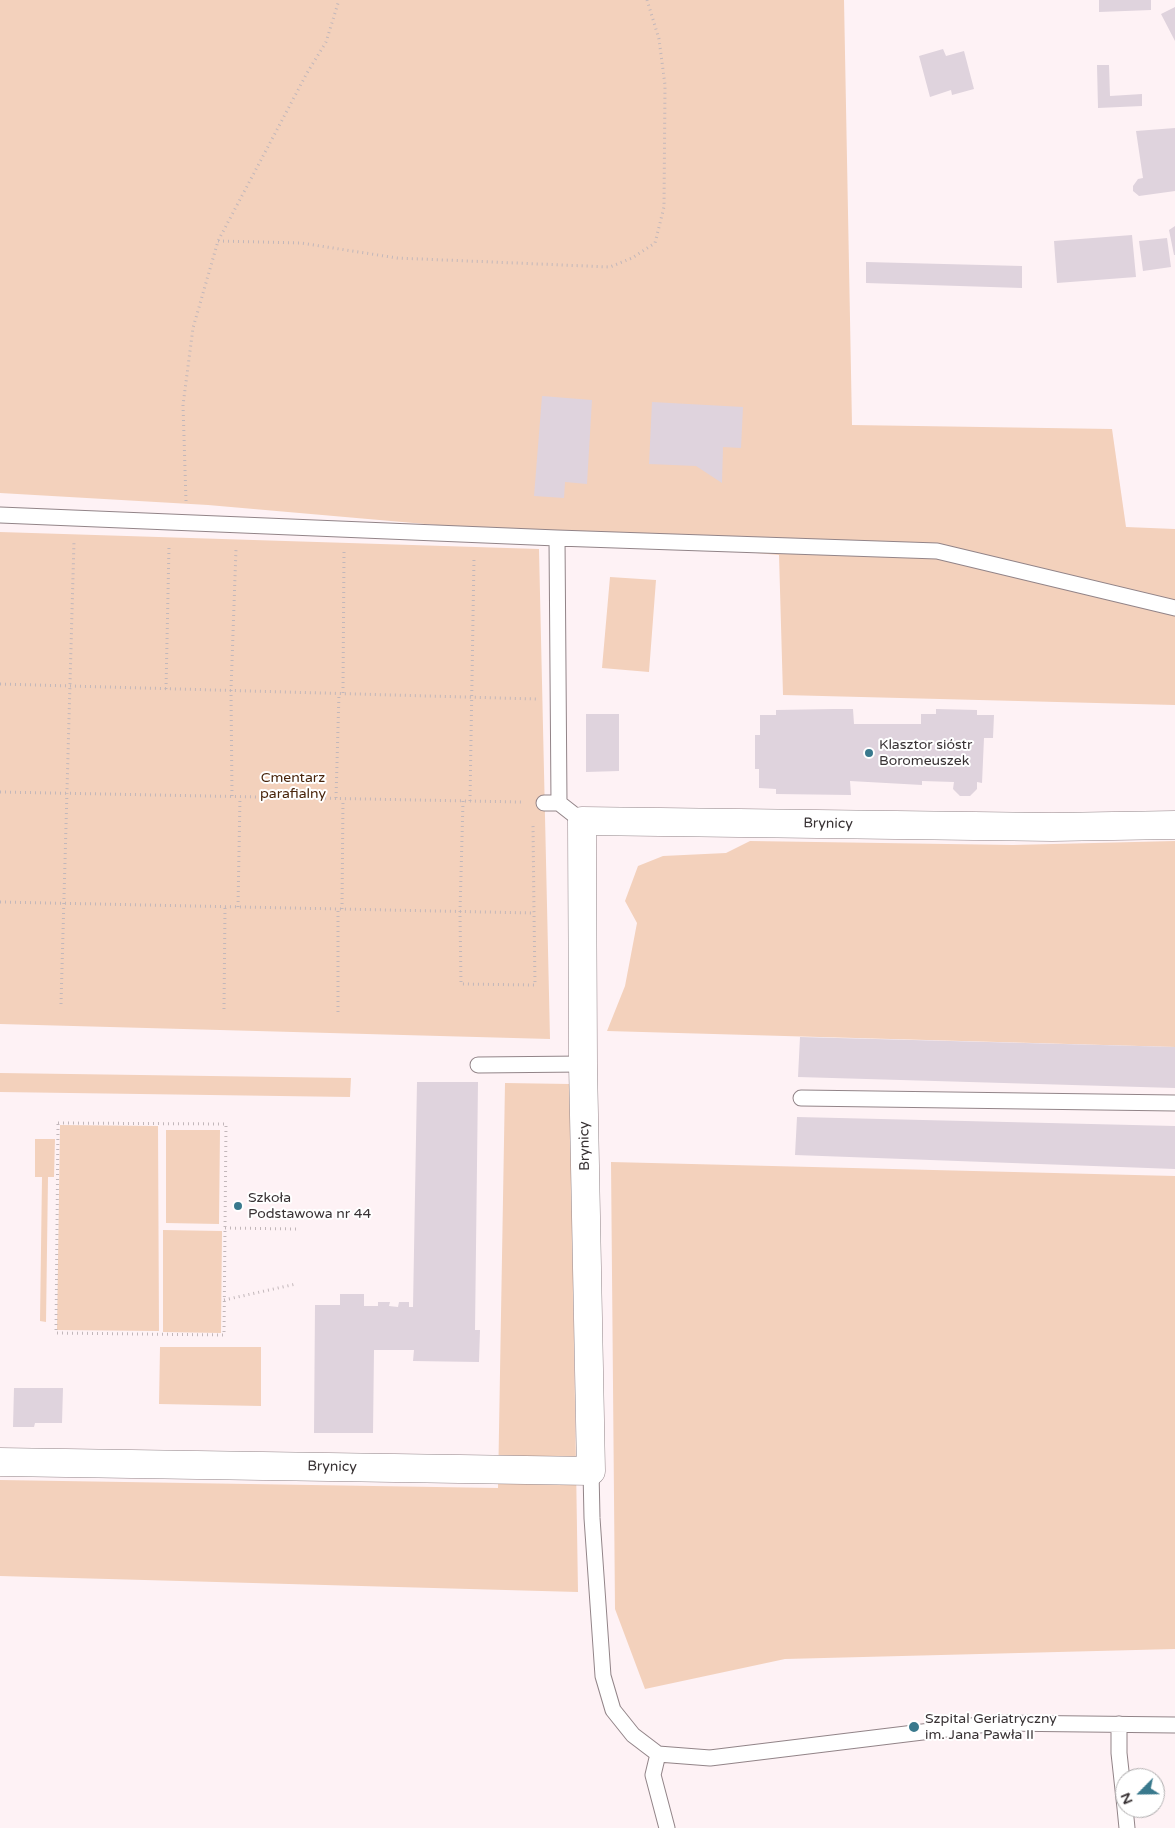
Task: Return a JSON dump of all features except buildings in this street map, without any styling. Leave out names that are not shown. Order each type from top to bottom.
[{"type":"street","name":"Brynicy","points":[[0,1462],[592,1471],[583,1064],[582,821],[1052,827],[1175,824]]},
{"type":"lane","points":[[0,515],[557,538],[937,550],[1175,608]]},
{"type":"lane","points":[[557,538],[546,803],[582,821]]},
{"type":"lane","points":[[478,1065],[583,1064]]},
{"type":"lane","points":[[801,1098],[1175,1103]]},
{"type":"lane","points":[[592,1471],[592,1518],[603,1676],[613,1710],[633,1735],[658,1754],[670,1757],[710,1758],[996,1723],[1175,1725]]},
{"type":"lane","points":[[1119,1724],[1118,1753],[1120,1768]]},
{"type":"lane","points":[[658,1754],[653,1775],[667,1828]]},
{"type":"path","points":[[186,522],[183,405],[192,328],[218,241],[307,73],[326,42],[339,0]]},
{"type":"path","points":[[218,241],[301,243],[397,258],[610,267],[632,258],[655,242],[664,207],[665,85],[658,39],[646,0]]},
{"type":"path","points":[[60,1004],[74,518]]},
{"type":"path","points":[[74,541],[83,542]]},
{"type":"path","points":[[159,546],[178,546]]},
{"type":"path","points":[[166,689],[169,546]]},
{"type":"path","points":[[226,548],[246,549]]},
{"type":"path","points":[[232,796],[231,690],[236,549]]},
{"type":"path","points":[[335,551],[354,552]]},
{"type":"path","points":[[336,798],[341,693],[344,552]]},
{"type":"path","points":[[470,801],[474,554]]},
{"type":"path","points":[[0,684],[536,699]]},
{"type":"path","points":[[536,690],[536,709]]},
{"type":"path","points":[[0,792],[240,796],[343,799],[470,801],[546,803],[534,913],[535,985],[461,984],[460,912],[463,801]]},
{"type":"path","points":[[238,907],[240,796]]},
{"type":"path","points":[[338,1012],[343,799]]},
{"type":"path","points":[[0,902],[534,913]]},
{"type":"path","points":[[224,1009],[226,907]]},
{"type":"path","points":[[58,1123],[226,1124],[224,1228],[224,1335],[56,1333],[58,1123]]},
{"type":"path","points":[[224,1228],[296,1229]]},
{"type":"path","points":[[224,1300],[296,1284]]},
{"type":"green space","points":[[0,0],[844,0],[852,425],[1112,429],[1126,527],[1175,529],[1175,705],[783,695],[779,555],[208,505],[0,493]]},
{"type":"green space","name":"Cmentarz parafialny","points":[[0,532],[539,549],[550,1039],[0,1024]]},
{"type":"green space","points":[[610,577],[656,580],[649,672],[602,668]]},
{"type":"green space","points":[[750,841],[1013,845],[1175,841],[1175,1047],[607,1031],[625,986],[637,923],[625,901],[638,866],[663,856],[726,853]]},
{"type":"green space","points":[[0,1073],[351,1078],[350,1097],[0,1092]]},
{"type":"green space","points":[[505,1083],[570,1084],[578,1592],[0,1576],[0,1480],[498,1488]]},
{"type":"green space","points":[[60,1125],[158,1126],[159,1331],[57,1330]]},
{"type":"green space","points":[[166,1130],[220,1130],[219,1224],[166,1223]]},
{"type":"green space","points":[[35,1139],[55,1139],[54,1177],[48,1177],[46,1322],[40,1321],[42,1177],[35,1177]]},
{"type":"green space","points":[[611,1162],[1175,1176],[1175,1649],[785,1659],[645,1689],[615,1609]]},
{"type":"green space","points":[[163,1230],[222,1231],[221,1333],[163,1332]]},
{"type":"green space","points":[[160,1347],[261,1347],[261,1406],[159,1404]]},
{"type":"place","name":"Klasztor sióstr Boromeuszek","points":[[869,753]]},
{"type":"place","name":"Szkoła Podstawowa nr 44","points":[[238,1206]]},
{"type":"place","name":"Szpital Geriatryczny im. Jana Pawła II","points":[[914,1727]]}]
